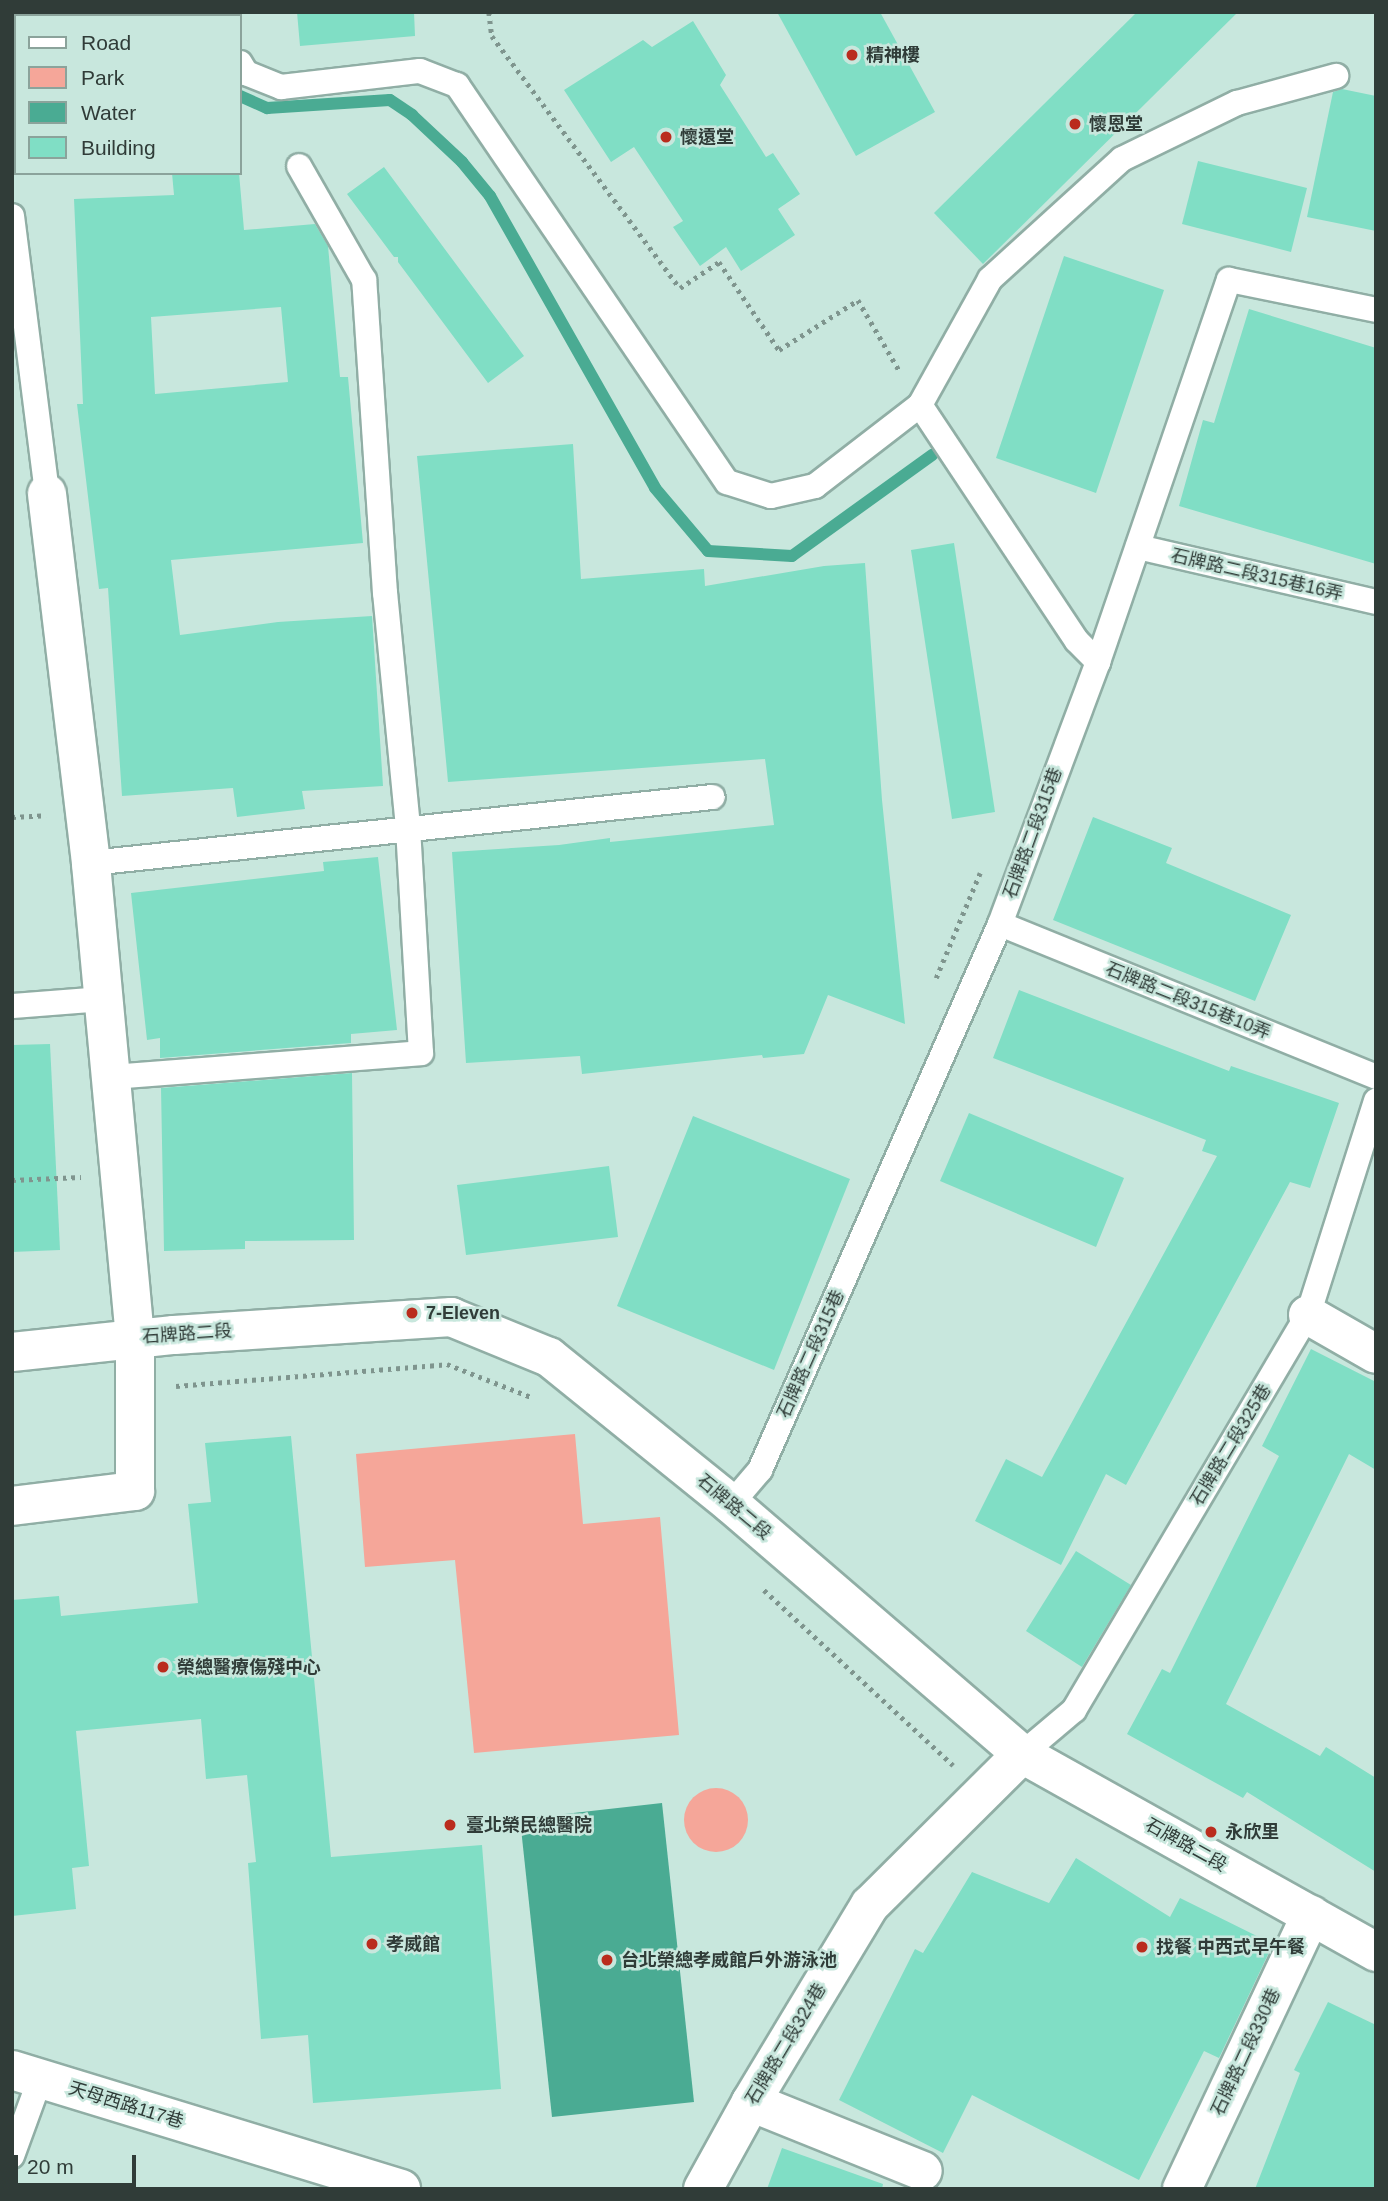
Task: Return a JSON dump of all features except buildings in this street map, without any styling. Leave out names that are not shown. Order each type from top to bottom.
[{"type":"street","points":[[12,1507],[135,1491],[135,1338],[91,863],[47,494]]},
{"type":"street","points":[[1308,1315],[1376,1354]]},
{"type":"street","name":"石牌路二段","points":[[12,1352],[135,1338],[451,1317],[549,1357],[731,1504],[1021,1754],[1376,1952]]},
{"type":"street","name":"石牌路二段324巷","points":[[703,2189],[751,2102],[870,1905],[1021,1754]]},
{"type":"street","name":"石牌路二段330巷","points":[[1182,2189],[1311,1915]]},
{"type":"street","name":"天母西路117巷","points":[[26,2075],[401,2189]]},
{"type":"street","points":[[751,2102],[923,2171]]},
{"type":"lane","points":[[12,21],[14,41]]},
{"type":"lane","points":[[12,87],[14,63]]},
{"type":"lane","points":[[242,66],[246,73],[281,87],[420,71],[457,85],[727,482],[771,496],[815,486],[920,405],[990,279],[1122,159],[1237,103],[1336,76]]},
{"type":"lane","points":[[111,1077],[421,1053],[408,827],[385,593],[364,280],[299,166]]},
{"type":"lane","points":[[12,216],[47,494]]},
{"type":"lane","name":"石牌路二段315巷","points":[[731,1504],[760,1470],[1000,924],[1098,662],[1229,279],[1376,310]]},
{"type":"lane","points":[[920,405],[1077,641],[1098,662]]},
{"type":"lane","name":"石牌路二段315巷16弄","points":[[1138,547],[1376,602]]},
{"type":"lane","points":[[91,863],[408,827],[713,797]]},
{"type":"lane","name":"石牌路二段315巷10弄","points":[[1000,924],[1376,1077]]},
{"type":"lane","points":[[12,1006],[104,999]]},
{"type":"lane","name":"石牌路二段325巷","points":[[1021,1754],[1074,1710],[1308,1315],[1376,1100]]},
{"type":"lane","points":[[12,2156],[26,2075]]},
{"type":"path","points":[[489,12],[492,37],[680,288],[719,262],[779,350],[858,300],[920,405]]},
{"type":"path","points":[[12,1181],[120,1176]]},
{"type":"path","points":[[135,1390],[447,1364],[534,1399]]},
{"type":"path","points":[[762,1588],[954,1766]]},
{"type":"green space","points":[[575,1434],[583,1524],[660,1517],[679,1735],[474,1753],[455,1560],[365,1567],[356,1454]]},
{"type":"green space","points":[[716,1788],[734,1794],[742,1802],[748,1820],[742,1838],[734,1846],[716,1852],[698,1846],[690,1838],[684,1820],[690,1802],[698,1794]]},
{"type":"water","name":"台北榮總孝威館戶外游泳池","points":[[662,1803],[694,2102],[552,2117],[520,1819]]},
{"type":"waterway","points":[[242,97],[267,108],[390,100],[412,115],[462,162],[490,196],[655,488],[708,551],[792,556],[932,455]]},
{"type":"place","name":"精神樓","points":[[852,55]]},
{"type":"place","name":"懷恩堂","points":[[1075,124]]},
{"type":"place","name":"懷遠堂","points":[[666,137]]},
{"type":"place","name":"7-Eleven","points":[[412,1313]]},
{"type":"place","name":"榮總醫療傷殘中心","points":[[163,1667]]},
{"type":"place","name":"臺北榮民總醫院","points":[[450,1825]]},
{"type":"place","name":"永欣里","points":[[1211,1832]]},
{"type":"place","name":"孝威館","points":[[372,1944]]},
{"type":"place","name":"找餐 中西式早午餐","points":[[1142,1947]]},
{"type":"place","name":"台北榮總孝威館戶外游泳池","points":[[607,1960]]}]
